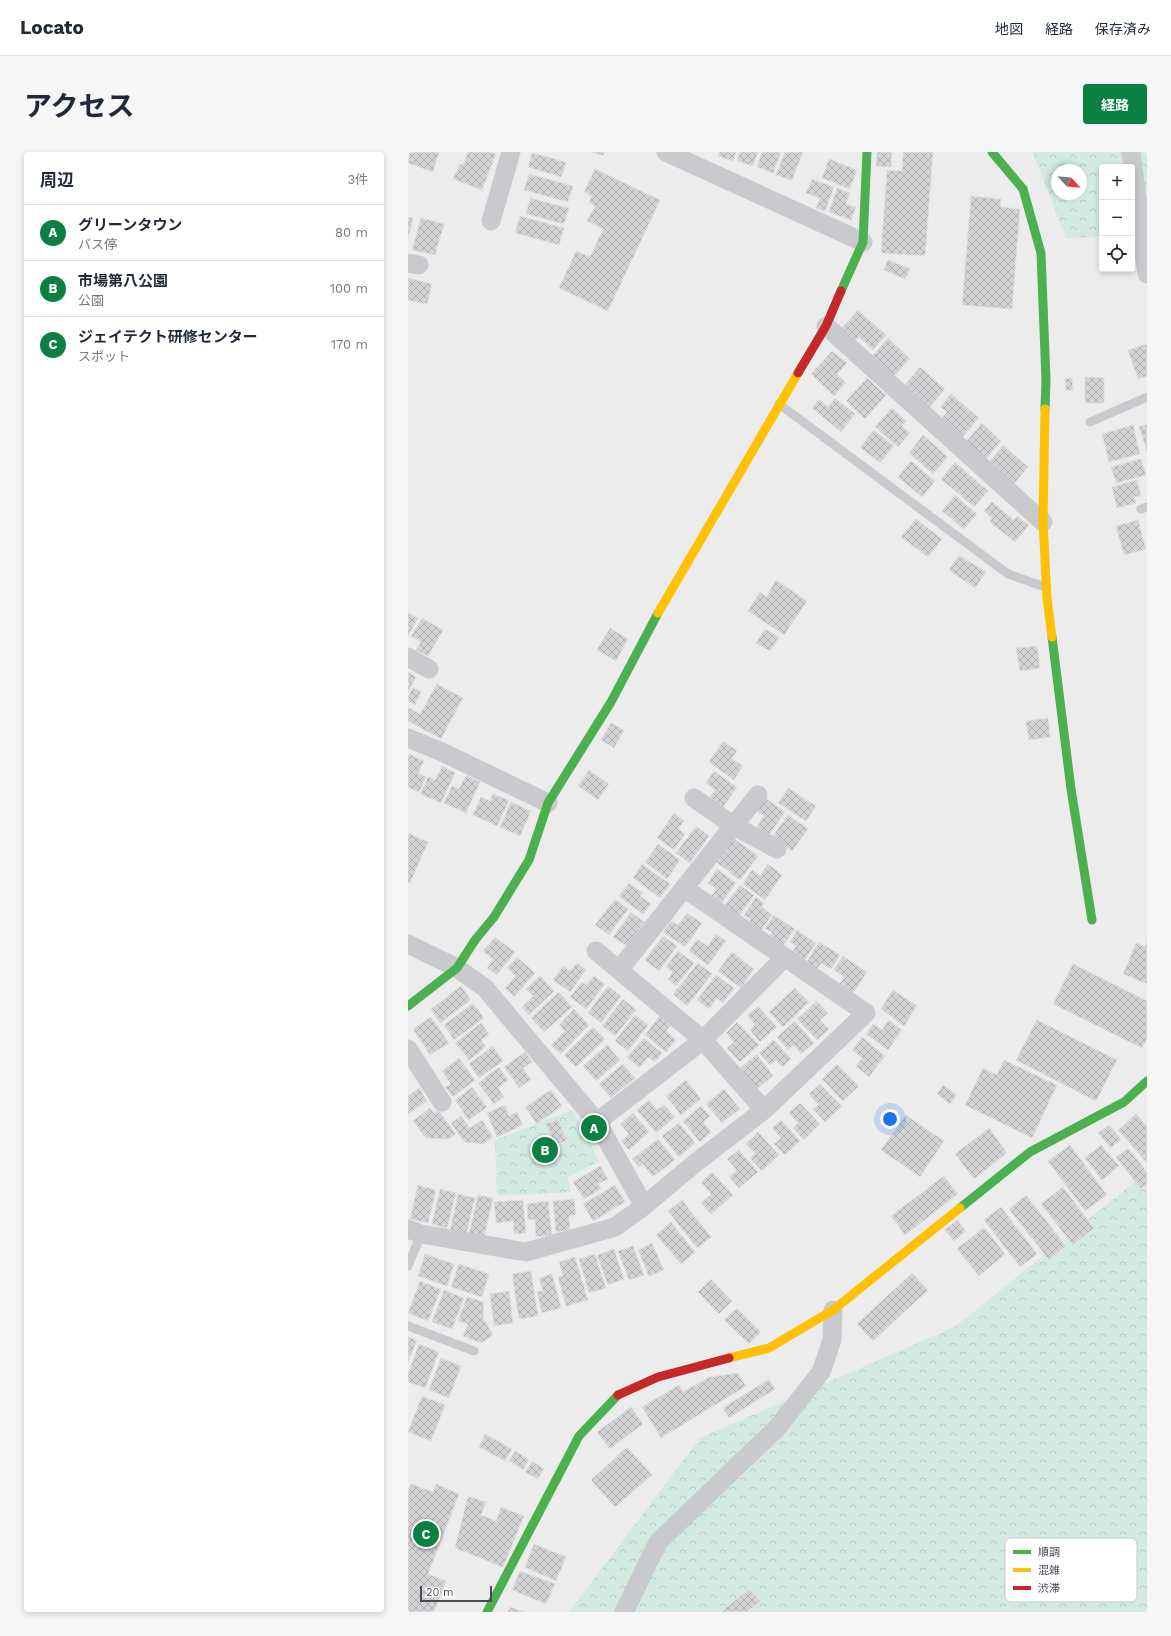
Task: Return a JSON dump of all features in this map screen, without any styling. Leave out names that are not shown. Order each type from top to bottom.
[{"type":"street","points":[[491,221],[511,152]]},
{"type":"street","points":[[666,152],[863,242]]},
{"type":"street","points":[[408,1006],[457,968],[475,940],[494,917],[529,860],[548,803],[611,702],[655,618],[826,326],[863,242],[867,152]]},
{"type":"street","points":[[992,152],[1023,189],[1041,253],[1046,380],[1043,522],[1047,587],[1071,789],[1092,920]]},
{"type":"street","points":[[1131,152],[1147,274]]},
{"type":"street","points":[[826,326],[1043,522]]},
{"type":"street","points":[[408,658],[429,669]]},
{"type":"street","points":[[408,738],[442,752],[548,803]]},
{"type":"street","points":[[620,970],[758,795]]},
{"type":"street","points":[[694,798],[734,826],[777,849]]},
{"type":"street","points":[[415,1232],[526,1252],[615,1227],[644,1206],[694,1164],[764,1110],[866,1013],[684,888]]},
{"type":"street","points":[[408,944],[457,968],[485,988],[597,1122],[644,1206]]},
{"type":"street","points":[[596,951],[703,1040],[764,1110]]},
{"type":"street","points":[[597,1122],[703,1040],[785,957]]},
{"type":"street","points":[[408,1049],[442,1102]]},
{"type":"street","points":[[487,1612],[580,1436],[620,1393],[658,1378],[769,1348],[832,1310],[1030,1152],[1124,1102],[1147,1081]]},
{"type":"street","points":[[624,1612],[658,1542],[777,1428],[821,1372],[832,1340],[832,1310]]},
{"type":"lane","points":[[1090,422],[1147,398]]},
{"type":"lane","points":[[779,404],[1008,574],[1047,587]]},
{"type":"lane","points":[[408,1266],[415,1232]]},
{"type":"lane","points":[[408,1326],[474,1351]]},
{"type":"green space","points":[[1033,152],[1147,152],[1147,235],[1135,236],[1135,164],[1099,164],[1099,237],[1066,238],[1051,200],[1087,200],[1087,164],[1051,164],[1051,199]]},
{"type":"green space","points":[[573,1110],[599,1161],[567,1178],[571,1192],[497,1196],[495,1140]]},
{"type":"green space","points":[[1147,1172],[1147,1612],[569,1612],[700,1438],[956,1326]]},
{"type":"building","points":[[410,152],[439,152],[433,172],[408,163]]},
{"type":"building","points":[[468,152],[492,152],[496,154],[482,190],[453,179],[460,164],[463,165]]},
{"type":"building","points":[[591,152],[605,152],[603,156]]},
{"type":"building","points":[[720,152],[736,152],[733,161],[718,156]]},
{"type":"building","points":[[740,152],[758,152],[753,166],[737,161]]},
{"type":"building","points":[[762,152],[781,152],[773,173],[757,167]]},
{"type":"building","points":[[785,152],[803,152],[792,180],[776,175]]},
{"type":"building","points":[[877,152],[892,152],[891,167],[876,166]]},
{"type":"building","points":[[903,152],[933,152],[925,256],[881,253],[887,170],[902,171]]},
{"type":"building","points":[[532,153],[566,162],[561,177],[528,167]]},
{"type":"building","points":[[829,159],[857,170],[850,189],[822,178]]},
{"type":"building","points":[[595,169],[660,200],[608,311],[559,288],[576,251],[590,257],[603,229],[587,221],[595,206],[589,203],[592,196],[584,192]]},
{"type":"building","points":[[529,174],[573,186],[568,202],[524,190]]},
{"type":"building","points":[[812,179],[834,187],[825,211],[816,208],[820,198],[806,193]]},
{"type":"building","points":[[837,188],[850,193],[846,204],[856,207],[851,220],[829,212]]},
{"type":"building","points":[[971,196],[1001,199],[1000,207],[1020,209],[1012,309],[962,305]]},
{"type":"building","points":[[530,198],[569,208],[564,224],[526,214]]},
{"type":"building","points":[[520,216],[564,228],[559,245],[515,233]]},
{"type":"building","points":[[408,217],[413,218],[408,239]]},
{"type":"building","points":[[421,218],[444,224],[435,255],[412,250]]},
{"type":"building","points":[[888,260],[910,269],[905,279],[884,270]]},
{"type":"building","points":[[408,278],[432,284],[427,304],[408,300]]},
{"type":"building","points":[[858,310],[886,335],[873,350],[859,337],[854,342],[840,330]]},
{"type":"building","points":[[888,338],[910,359],[894,376],[872,356]]},
{"type":"building","points":[[1147,344],[1147,376],[1138,379],[1128,350]]},
{"type":"building","points":[[832,351],[847,363],[837,374],[846,383],[834,396],[811,374]]},
{"type":"building","points":[[920,367],[945,389],[928,409],[903,387]]},
{"type":"building","points":[[1085,377],[1104,378],[1104,403],[1085,403]]},
{"type":"building","points":[[867,378],[886,395],[865,419],[846,401]]},
{"type":"building","points":[[1072,378],[1073,390],[1066,390],[1065,379]]},
{"type":"building","points":[[951,394],[979,418],[959,441],[938,422],[947,412],[940,407]]},
{"type":"building","points":[[835,398],[855,414],[841,432],[812,408],[819,399],[828,407]]},
{"type":"building","points":[[892,408],[906,421],[902,426],[910,433],[898,447],[875,427]]},
{"type":"building","points":[[982,423],[1001,441],[985,460],[965,443]]},
{"type":"building","points":[[1147,424],[1147,452],[1139,427]]},
{"type":"building","points":[[1133,425],[1140,454],[1109,462],[1102,434]]},
{"type":"building","points":[[874,430],[894,446],[880,463],[860,447]]},
{"type":"building","points":[[923,435],[948,457],[933,474],[909,453]]},
{"type":"building","points":[[1003,445],[1028,467],[1013,485],[988,464]]},
{"type":"building","points":[[1141,459],[1146,475],[1116,483],[1111,467]]},
{"type":"building","points":[[911,461],[935,481],[922,497],[898,477]]},
{"type":"building","points":[[955,462],[988,491],[974,507],[941,479]]},
{"type":"building","points":[[1137,480],[1141,496],[1134,497],[1136,503],[1117,508],[1112,487]]},
{"type":"building","points":[[955,495],[977,514],[964,529],[942,511]]},
{"type":"building","points":[[992,502],[1014,520],[1017,516],[1029,525],[1015,542],[990,522],[992,518],[984,511]]},
{"type":"building","points":[[916,519],[942,539],[928,557],[901,537]]},
{"type":"building","points":[[1138,520],[1146,549],[1124,555],[1116,526]]},
{"type":"building","points":[[959,555],[986,572],[975,588],[949,570]]},
{"type":"building","points":[[776,580],[807,601],[784,635],[748,611],[760,592],[766,597]]},
{"type":"building","points":[[408,613],[418,618],[408,636]]},
{"type":"building","points":[[422,618],[443,630],[428,656],[416,650],[421,642],[411,636]]},
{"type":"building","points":[[610,628],[628,639],[616,661],[597,650]]},
{"type":"building","points":[[765,629],[779,637],[770,651],[756,643]]},
{"type":"building","points":[[1037,646],[1040,668],[1020,671],[1016,648]]},
{"type":"building","points":[[408,672],[416,677],[408,692]]},
{"type":"building","points":[[437,684],[463,698],[441,739],[408,721],[408,707],[420,714]]},
{"type":"building","points":[[413,687],[421,692],[415,705],[408,701],[408,697]]},
{"type":"building","points":[[1048,718],[1050,737],[1029,740],[1026,721]]},
{"type":"building","points":[[611,723],[624,730],[614,748],[601,740]]},
{"type":"building","points":[[723,741],[737,751],[732,758],[743,766],[734,780],[709,762]]},
{"type":"building","points":[[409,754],[424,761],[418,773],[426,777],[419,792],[408,787]]},
{"type":"building","points":[[442,766],[455,773],[441,803],[420,794],[428,777],[435,780]]},
{"type":"building","points":[[589,770],[609,784],[598,800],[578,786]]},
{"type":"building","points":[[714,771],[737,787],[723,807],[709,798],[715,790],[706,783]]},
{"type":"building","points":[[466,775],[480,782],[466,813],[444,803],[452,786],[459,789]]},
{"type":"building","points":[[788,788],[816,806],[806,821],[778,803]]},
{"type":"building","points":[[493,794],[509,800],[497,826],[473,815],[481,797],[490,801]]},
{"type":"building","points":[[764,797],[785,812],[769,835],[757,827],[764,816],[755,810]]},
{"type":"building","points":[[511,802],[531,811],[520,836],[500,827]]},
{"type":"building","points":[[674,813],[684,821],[678,829],[685,834],[674,850],[657,838]]},
{"type":"building","points":[[788,815],[808,829],[792,851],[772,837]]},
{"type":"building","points":[[696,826],[709,836],[690,863],[676,853]]},
{"type":"building","points":[[408,833],[428,842],[410,883],[408,882]]},
{"type":"building","points":[[733,838],[758,856],[740,880],[716,862]]},
{"type":"building","points":[[658,844],[680,860],[667,879],[645,862]]},
{"type":"building","points":[[642,864],[670,884],[660,898],[633,878]]},
{"type":"building","points":[[768,864],[782,875],[765,900],[743,884],[752,870],[760,876]]},
{"type":"building","points":[[717,869],[736,883],[719,907],[709,899],[716,889],[708,883]]},
{"type":"building","points":[[629,883],[643,893],[640,896],[651,904],[643,914],[619,896]]},
{"type":"building","points":[[740,885],[754,895],[737,919],[723,908]]},
{"type":"building","points":[[756,897],[764,903],[762,907],[772,915],[758,935],[746,926],[751,919],[744,915]]},
{"type":"building","points":[[615,899],[628,909],[609,935],[595,925]]},
{"type":"building","points":[[631,912],[644,922],[627,946],[613,937]]},
{"type":"building","points":[[687,913],[702,923],[685,947],[663,932],[671,921],[678,925]]},
{"type":"building","points":[[774,915],[795,929],[780,950],[767,941],[772,932],[765,928]]},
{"type":"building","points":[[797,930],[816,943],[801,965],[789,957],[796,946],[790,942]]},
{"type":"building","points":[[716,934],[726,941],[708,965],[689,951],[697,939],[708,946]]},
{"type":"building","points":[[663,936],[677,946],[659,971],[645,960]]},
{"type":"building","points":[[495,937],[515,952],[497,975],[487,968],[493,959],[483,951]]},
{"type":"building","points":[[819,942],[840,955],[831,969],[821,963],[816,972],[805,965]]},
{"type":"building","points":[[1147,942],[1147,984],[1123,974],[1136,943],[1145,946]]},
{"type":"building","points":[[678,951],[694,963],[676,986],[668,979],[673,972],[666,967]]},
{"type":"building","points":[[732,952],[754,969],[741,988],[718,971]]},
{"type":"building","points":[[843,956],[867,972],[852,995],[838,986],[844,977],[834,970]]},
{"type":"building","points":[[517,957],[535,973],[514,997],[505,988],[516,976],[507,968]]},
{"type":"building","points":[[577,963],[586,970],[570,992],[553,980],[563,966],[570,971]]},
{"type":"building","points":[[698,963],[712,974],[687,1006],[673,994]]},
{"type":"building","points":[[1073,964],[1147,1001],[1147,1039],[1142,1048],[1053,1004]]},
{"type":"building","points":[[716,975],[734,988],[723,1003],[717,998],[709,1009],[697,1000]]},
{"type":"building","points":[[540,976],[554,991],[529,1015],[522,1007],[533,996],[526,989]]},
{"type":"building","points":[[594,976],[605,984],[586,1009],[570,997],[582,982],[586,985]]},
{"type":"building","points":[[461,986],[471,1000],[440,1023],[431,1009]]},
{"type":"building","points":[[608,986],[621,996],[601,1023],[588,1013]]},
{"type":"building","points":[[795,988],[809,1002],[783,1027],[769,1012]]},
{"type":"building","points":[[893,990],[917,1006],[904,1026],[881,1009]]},
{"type":"building","points":[[559,992],[572,1007],[544,1032],[531,1018]]},
{"type":"building","points":[[623,999],[636,1010],[615,1036],[602,1026]]},
{"type":"building","points":[[817,1001],[828,1013],[820,1020],[829,1029],[817,1040],[797,1019]]},
{"type":"building","points":[[473,1003],[484,1018],[454,1040],[444,1025]]},
{"type":"building","points":[[758,1006],[777,1027],[760,1042],[750,1030],[755,1025],[747,1016]]},
{"type":"building","points":[[574,1009],[589,1025],[561,1054],[551,1045],[565,1031],[559,1025]]},
{"type":"building","points":[[635,1015],[648,1025],[628,1051],[615,1041]]},
{"type":"building","points":[[660,1016],[671,1025],[666,1031],[676,1040],[666,1052],[645,1035]]},
{"type":"building","points":[[431,1017],[449,1043],[430,1055],[413,1029]]},
{"type":"building","points":[[889,1020],[902,1030],[888,1050],[866,1034],[873,1024],[882,1030]]},
{"type":"building","points":[[1037,1020],[1117,1060],[1096,1101],[1016,1060]]},
{"type":"building","points":[[795,1021],[814,1043],[801,1054],[794,1045],[788,1050],[777,1037]]},
{"type":"building","points":[[737,1022],[759,1045],[740,1062],[727,1048],[734,1042],[726,1033]]},
{"type":"building","points":[[481,1023],[489,1034],[481,1040],[486,1047],[469,1060],[455,1043]]},
{"type":"building","points":[[593,1027],[605,1039],[576,1067],[564,1055]]},
{"type":"building","points":[[862,1037],[885,1056],[869,1077],[856,1066],[862,1058],[852,1050]]},
{"type":"building","points":[[644,1038],[662,1053],[655,1062],[648,1057],[639,1068],[627,1057]]},
{"type":"building","points":[[774,1040],[791,1059],[782,1067],[776,1060],[770,1065],[759,1053]]},
{"type":"building","points":[[607,1045],[620,1060],[596,1081],[583,1066]]},
{"type":"building","points":[[493,1046],[503,1061],[479,1078],[469,1064]]},
{"type":"building","points":[[525,1052],[532,1062],[523,1068],[531,1079],[519,1088],[504,1067]]},
{"type":"building","points":[[757,1054],[773,1076],[757,1089],[740,1068]]},
{"type":"building","points":[[459,1058],[475,1080],[453,1097],[445,1087],[451,1084],[442,1071]]},
{"type":"building","points":[[1004,1060],[1057,1085],[1032,1138],[965,1105],[983,1068],[997,1075]]},
{"type":"building","points":[[623,1064],[635,1078],[611,1098],[599,1084]]},
{"type":"building","points":[[837,1064],[859,1086],[843,1101],[822,1079]]},
{"type":"building","points":[[499,1067],[508,1080],[498,1088],[504,1097],[494,1104],[478,1083]]},
{"type":"building","points":[[686,1080],[701,1099],[681,1115],[666,1096]]},
{"type":"building","points":[[820,1084],[842,1106],[825,1122],[813,1109],[818,1105],[809,1094]]},
{"type":"building","points":[[943,1085],[957,1095],[950,1104],[937,1094]]},
{"type":"building","points":[[472,1087],[487,1107],[469,1120],[455,1100]]},
{"type":"building","points":[[419,1088],[427,1101],[408,1114],[408,1096]]},
{"type":"building","points":[[724,1089],[740,1109],[722,1123],[706,1104]]},
{"type":"building","points":[[551,1090],[562,1106],[537,1124],[525,1107]]},
{"type":"building","points":[[649,1100],[657,1110],[664,1105],[675,1117],[656,1133],[637,1110]]},
{"type":"building","points":[[800,1103],[820,1124],[804,1140],[793,1128],[798,1123],[789,1113]]},
{"type":"building","points":[[505,1105],[509,1116],[517,1112],[523,1125],[497,1137],[487,1113]]},
{"type":"building","points":[[701,1106],[710,1116],[703,1122],[711,1132],[700,1142],[683,1121]]},
{"type":"building","points":[[430,1108],[434,1113],[438,1110],[456,1134],[449,1139],[426,1138],[413,1121]]},
{"type":"building","points":[[633,1113],[649,1132],[629,1150],[621,1141],[629,1134],[620,1124]]},
{"type":"building","points":[[1136,1114],[1147,1126],[1147,1163],[1118,1130]]},
{"type":"building","points":[[906,1115],[944,1141],[920,1177],[881,1150]]},
{"type":"building","points":[[461,1116],[470,1128],[482,1120],[493,1137],[483,1144],[464,1142],[451,1123]]},
{"type":"building","points":[[558,1119],[566,1141],[555,1145],[546,1124]]},
{"type":"building","points":[[781,1120],[800,1141],[785,1155],[774,1144],[781,1138],[772,1128]]},
{"type":"building","points":[[679,1123],[695,1143],[679,1157],[662,1136]]},
{"type":"building","points":[[1109,1125],[1121,1139],[1111,1148],[1098,1133]]},
{"type":"building","points":[[989,1128],[1007,1153],[974,1179],[955,1154]]},
{"type":"building","points":[[758,1132],[779,1155],[762,1171],[750,1158],[755,1154],[746,1144]]},
{"type":"building","points":[[658,1139],[675,1160],[653,1177],[643,1164],[639,1167],[632,1159]]},
{"type":"building","points":[[1070,1145],[1107,1195],[1085,1211],[1048,1161]]},
{"type":"building","points":[[1101,1145],[1119,1166],[1102,1180],[1085,1158]]},
{"type":"building","points":[[1128,1148],[1147,1172],[1147,1184],[1141,1189],[1116,1157]]},
{"type":"building","points":[[739,1150],[758,1172],[739,1188],[729,1177],[737,1170],[727,1159]]},
{"type":"building","points":[[600,1166],[608,1179],[598,1184],[601,1189],[584,1199],[573,1182]]},
{"type":"building","points":[[712,1172],[733,1195],[711,1214],[701,1203],[711,1194],[701,1182]]},
{"type":"building","points":[[944,1176],[958,1194],[905,1235],[891,1216]]},
{"type":"building","points":[[418,1185],[436,1190],[428,1223],[410,1219]]},
{"type":"building","points":[[615,1185],[625,1202],[593,1221],[583,1204]]},
{"type":"building","points":[[1063,1187],[1094,1228],[1073,1245],[1041,1204]]},
{"type":"building","points":[[440,1189],[456,1193],[447,1228],[432,1224]]},
{"type":"building","points":[[458,1194],[475,1198],[466,1235],[450,1231]]},
{"type":"building","points":[[478,1195],[493,1198],[484,1238],[469,1234]]},
{"type":"building","points":[[1026,1195],[1066,1246],[1049,1260],[1009,1209]]},
{"type":"building","points":[[574,1199],[576,1215],[569,1216],[570,1230],[556,1232],[553,1201]]},
{"type":"building","points":[[523,1200],[526,1233],[514,1234],[513,1221],[496,1223],[494,1202]]},
{"type":"building","points":[[682,1200],[711,1237],[697,1248],[668,1211]]},
{"type":"building","points":[[548,1201],[552,1235],[536,1237],[535,1220],[528,1219],[527,1204]]},
{"type":"building","points":[[1001,1207],[1037,1254],[1020,1267],[984,1220]]},
{"type":"building","points":[[957,1220],[966,1231],[954,1241],[945,1230]]},
{"type":"building","points":[[671,1222],[695,1252],[681,1264],[656,1235]]},
{"type":"building","points":[[984,1227],[1005,1254],[979,1276],[957,1249]]},
{"type":"building","points":[[652,1243],[664,1270],[649,1276],[638,1250]]},
{"type":"building","points":[[633,1246],[644,1275],[629,1280],[618,1251]]},
{"type":"building","points":[[614,1249],[624,1279],[608,1285],[597,1255]]},
{"type":"building","points":[[425,1254],[454,1264],[447,1286],[418,1276]]},
{"type":"building","points":[[595,1254],[606,1288],[589,1293],[579,1259]]},
{"type":"building","points":[[575,1257],[588,1300],[566,1306],[558,1277],[563,1276],[559,1262]]},
{"type":"building","points":[[459,1264],[489,1274],[482,1297],[451,1287]]},
{"type":"building","points":[[531,1271],[538,1316],[519,1319],[512,1274]]},
{"type":"building","points":[[912,1273],[928,1290],[873,1341],[857,1324]]},
{"type":"building","points":[[552,1274],[561,1308],[542,1313],[537,1292],[543,1291],[539,1278]]},
{"type":"building","points":[[711,1279],[732,1301],[719,1314],[698,1292]]},
{"type":"building","points":[[420,1281],[441,1289],[428,1321],[408,1313]]},
{"type":"building","points":[[444,1290],[464,1298],[452,1329],[432,1322]]},
{"type":"building","points":[[509,1291],[513,1323],[494,1326],[490,1294]]},
{"type":"building","points":[[467,1297],[484,1302],[483,1318],[493,1335],[481,1343],[463,1336],[468,1324],[458,1321]]},
{"type":"building","points":[[737,1308],[761,1332],[749,1344],[724,1320]]},
{"type":"building","points":[[408,1337],[417,1340],[408,1362]]},
{"type":"building","points":[[419,1344],[439,1352],[425,1388],[408,1382],[408,1374]]},
{"type":"building","points":[[441,1358],[461,1366],[449,1398],[429,1390]]},
{"type":"building","points":[[738,1373],[746,1386],[661,1438],[642,1407],[679,1385],[683,1392],[709,1377]]},
{"type":"building","points":[[769,1379],[775,1389],[729,1418],[723,1408]]},
{"type":"building","points":[[422,1396],[445,1405],[431,1441],[408,1432]]},
{"type":"building","points":[[631,1407],[643,1424],[610,1449],[597,1432]]},
{"type":"building","points":[[485,1434],[512,1449],[505,1461],[479,1447]]},
{"type":"building","points":[[627,1447],[652,1475],[615,1507],[591,1480]]},
{"type":"building","points":[[515,1451],[529,1460],[523,1470],[509,1461]]},
{"type":"building","points":[[532,1461],[544,1469],[538,1479],[525,1472]]},
{"type":"building","points":[[411,1484],[433,1492],[436,1484],[459,1494],[428,1574],[446,1581],[434,1612],[408,1612],[408,1490]]},
{"type":"building","points":[[468,1496],[486,1502],[481,1515],[496,1521],[501,1507],[524,1516],[503,1567],[455,1548]]},
{"type":"building","points":[[534,1544],[566,1557],[556,1581],[525,1567]]},
{"type":"building","points":[[520,1571],[555,1584],[546,1604],[512,1590]]},
{"type":"building","points":[[749,1589],[760,1601],[747,1612],[721,1612]]},
{"type":"building","points":[[510,1607],[524,1612],[508,1612]]},
{"type":"traffic: fast","points":[[841,291],[863,242],[867,152]]},
{"type":"traffic: fast","points":[[992,152],[1023,189],[1041,253],[1046,380],[1045,409]]},
{"type":"traffic: fast","points":[[408,1006],[457,968],[475,940],[494,917],[529,860],[548,803],[611,702],[658,613]]},
{"type":"traffic: fast","points":[[1052,637],[1071,789],[1092,920]]},
{"type":"traffic: fast","points":[[960,1208],[1030,1152],[1124,1102],[1147,1081]]},
{"type":"traffic: fast","points":[[487,1612],[579,1436],[618,1395]]},
{"type":"traffic: slow","points":[[658,613],[798,373]]},
{"type":"traffic: slow","points":[[1045,409],[1043,522],[1047,598],[1052,637]]},
{"type":"traffic: slow","points":[[729,1358],[769,1348],[833,1310],[960,1208]]},
{"type":"traffic: jam","points":[[798,373],[826,326],[841,291]]},
{"type":"traffic: jam","points":[[618,1395],[658,1377],[729,1358]]},
{"type":"place","name":"グリーンタウン","points":[[594,1128]]},
{"type":"place","name":"市場第八公園","points":[[545,1150]]},
{"type":"place","name":"ジェイテクト研修センター","points":[[426,1534]]}]
